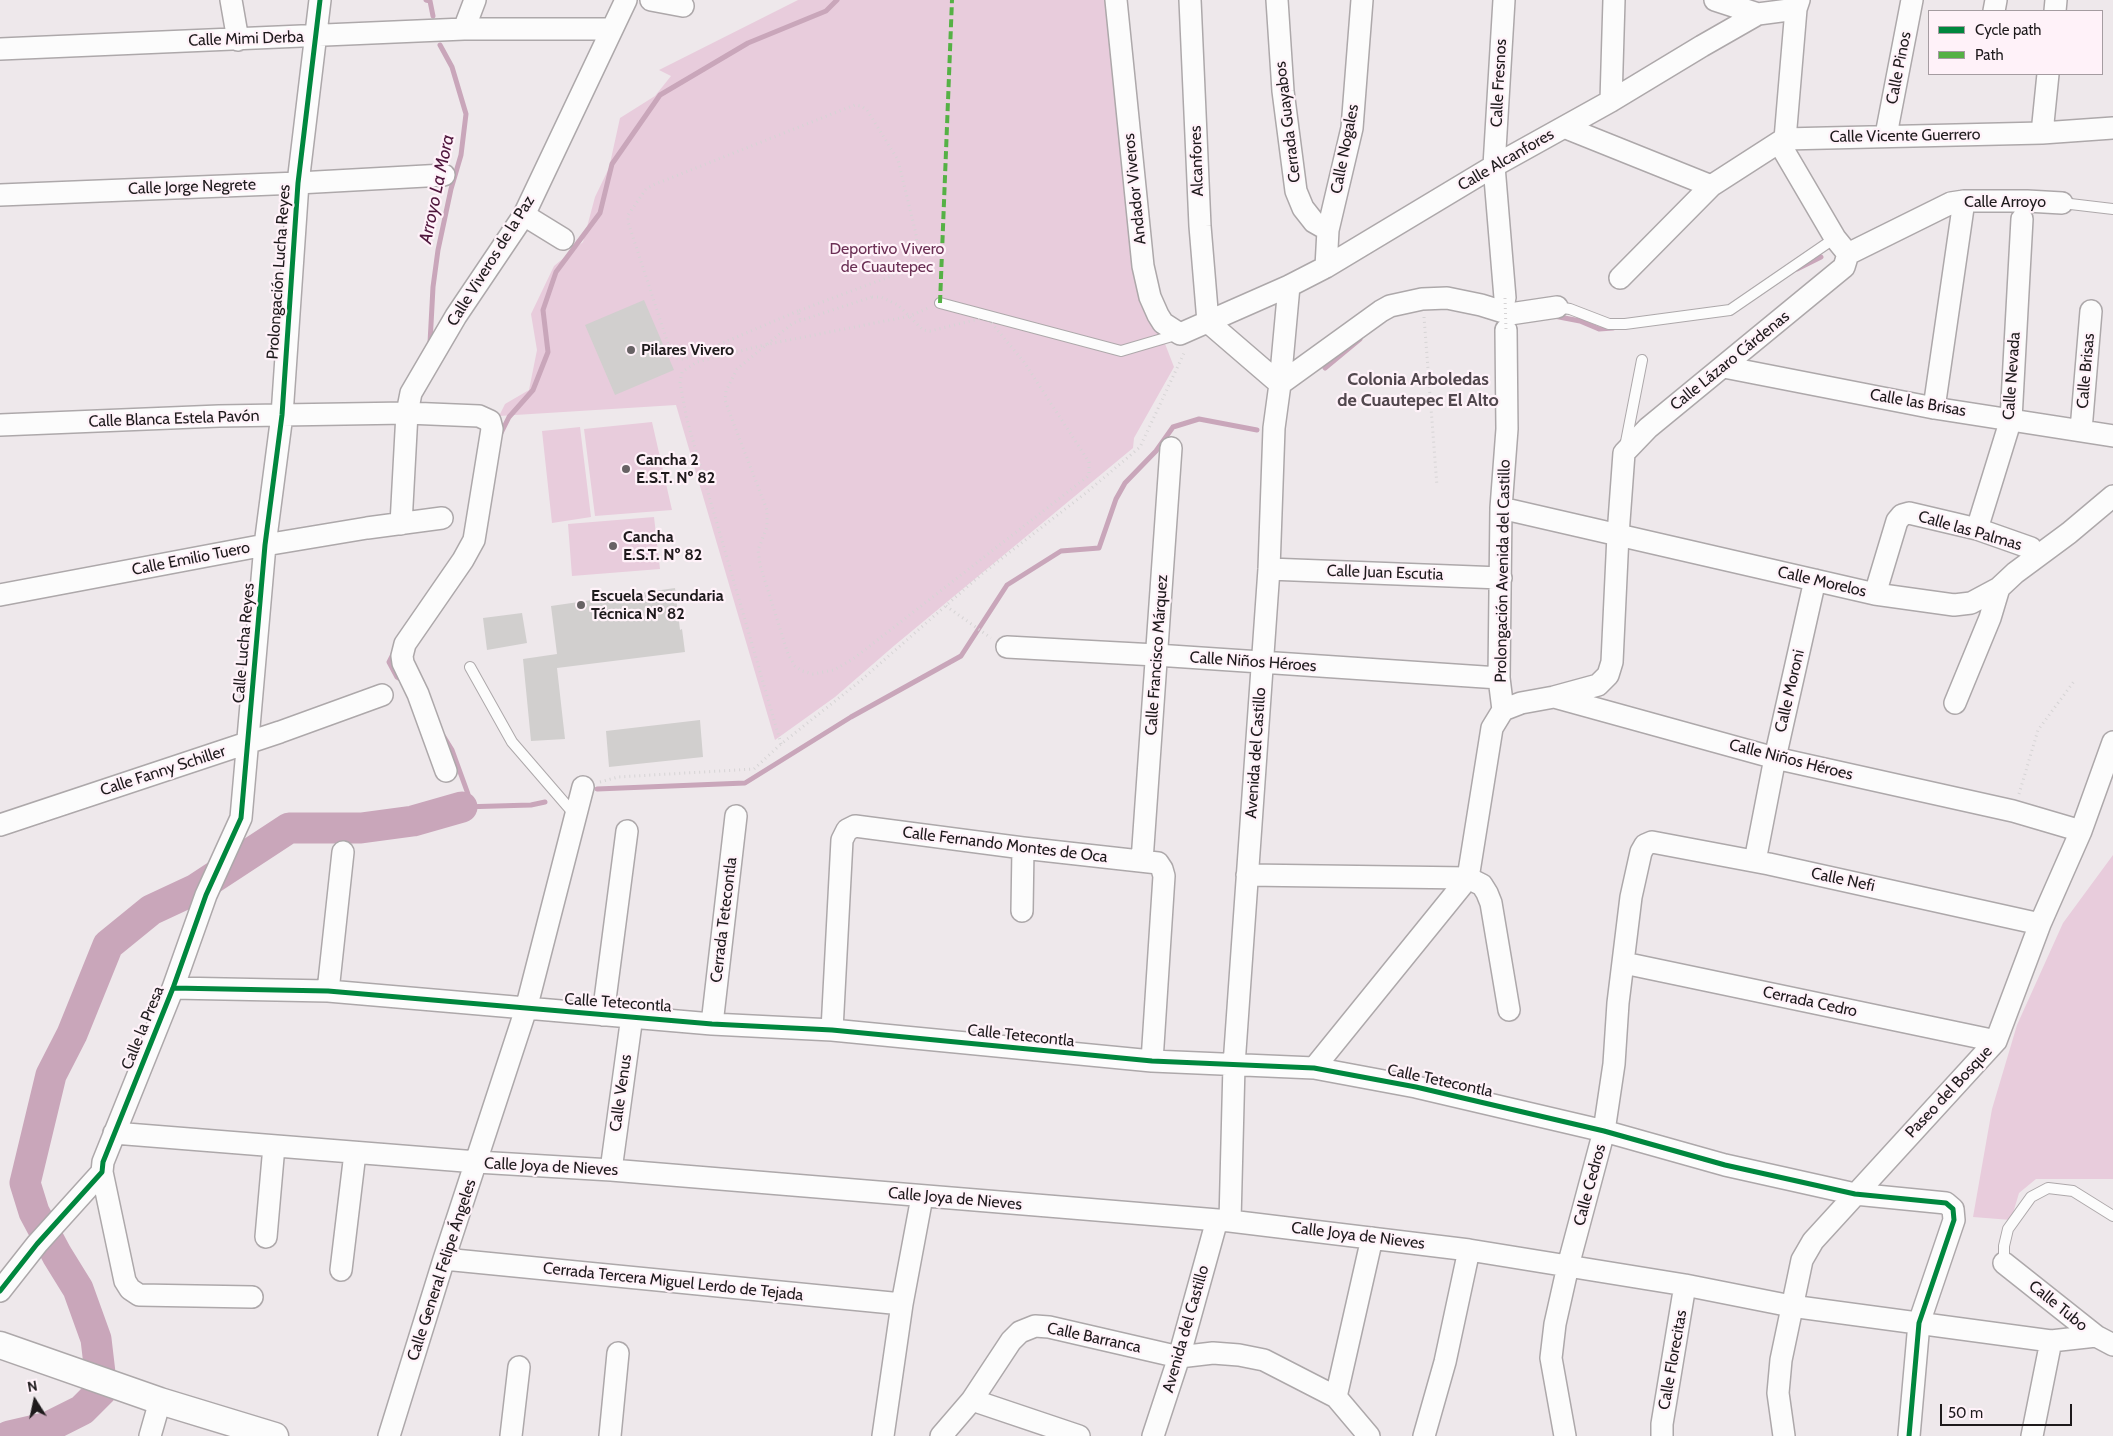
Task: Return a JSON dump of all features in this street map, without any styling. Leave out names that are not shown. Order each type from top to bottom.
[{"type":"street","points":[[231,0],[238,40]]},
{"type":"street","name":"Prolongación Lucha Reyes","points":[[265,545],[282,415],[298,183],[320,0]]},
{"type":"street","points":[[464,29],[474,0]]},
{"type":"street","name":"Calle Viveros de la Paz","points":[[401,524],[407,413],[411,393],[456,316],[524,215],[626,0]]},
{"type":"street","points":[[651,0],[683,6]]},
{"type":"street","name":"Andador Viveros","points":[[1116,0],[1143,266],[1150,297],[1158,316],[1163,323],[1180,334]]},
{"type":"street","name":"Alcanfores","points":[[1190,0],[1200,226],[1208,322]]},
{"type":"street","name":"Cerrada Guayabos","points":[[1277,0],[1283,92],[1296,191],[1303,208],[1314,222],[1328,230]]},
{"type":"street","name":"Calle Nogales","points":[[1326,267],[1328,230],[1352,128],[1362,0]]},
{"type":"street","name":"Calle Fresnos","points":[[1494,166],[1504,0]]},
{"type":"street","points":[[1611,102],[1614,0]]},
{"type":"street","points":[[1714,0],[1758,14]]},
{"type":"street","name":"Calle Pinos","points":[[1886,135],[1912,0]]},
{"type":"street","points":[[1797,5],[1784,151],[1841,246]]},
{"type":"street","name":"Calle Alcanfores","points":[[1208,322],[1289,286],[1326,267],[1494,166],[1611,102],[1758,14],[1797,5]]},
{"type":"street","name":"Calle Mimi Derba","points":[[0,48],[238,40],[464,29],[611,29]]},
{"type":"street","points":[[2042,133],[2048,75]]},
{"type":"street","points":[[1564,126],[1711,186]]},
{"type":"street","name":"Calle Vicente Guerrero","points":[[1784,139],[1886,135],[2042,133],[2113,128]]},
{"type":"street","points":[[1620,278],[1711,186],[1784,139]]},
{"type":"street","points":[[1494,166],[1505,298]]},
{"type":"street","name":"Calle Jorge Negrete","points":[[0,195],[298,183],[444,174]]},
{"type":"street","points":[[1934,408],[1964,201]]},
{"type":"street","name":"Calle Arroyo","points":[[1841,246],[1951,203],[1964,201],[2062,203]]},
{"type":"street","points":[[524,215],[562,239]]},
{"type":"street","name":"Calle Nevada","points":[[1976,529],[2011,419],[2022,219]]},
{"type":"street","name":"Calle Lázaro Cárdenas","points":[[1624,453],[1648,428],[1844,267],[1841,246]]},
{"type":"street","name":"Avenida del Castillo","points":[[1154,1436],[1223,1220],[1246,875],[1263,663],[1269,569],[1274,428],[1289,286]]},
{"type":"street","points":[[1180,334],[1208,322],[1280,384],[1390,306],[1422,299],[1447,298],[1481,305],[1510,314],[1557,307]]},
{"type":"street","name":"Calle Brisas","points":[[2081,430],[2090,311]]},
{"type":"street","name":"Prolongación Avenida del Castillo","points":[[1503,710],[1499,678],[1501,508],[1507,429],[1506,330]]},
{"type":"street","name":"Calle las Brisas","points":[[1724,367],[1934,408],[2113,436]]},
{"type":"street","name":"Calle Blanca Estela Pavón","points":[[0,425],[282,415],[407,413],[479,416],[490,421],[492,429],[474,540],[470,550],[405,644],[402,656],[403,663],[418,694],[446,772]]},
{"type":"street","name":"Calle Francisco Márquez","points":[[1142,861],[1171,448]]},
{"type":"street","points":[[1554,697],[1598,685],[1608,675],[1612,662],[1624,453]]},
{"type":"street","name":"Calle Morelos","points":[[1501,508],[1875,594],[1954,605],[1971,603],[1999,588],[2015,573],[2069,533],[2113,496]]},
{"type":"street","name":"Calle las Palmas","points":[[1875,594],[1898,521],[1902,515],[1909,513],[1976,529],[2031,548]]},
{"type":"street","name":"Calle Emilio Tuero","points":[[0,595],[265,545],[442,518]]},
{"type":"street","name":"Calle Lucha Reyes","points":[[247,743],[265,545]]},
{"type":"street","name":"Calle Juan Escutia","points":[[1269,569],[1501,578]]},
{"type":"street","name":"Calle Moroni","points":[[1754,861],[1815,580]]},
{"type":"street","points":[[1955,704],[1990,618],[1999,588]]},
{"type":"street","name":"Calle Niños Héroes","points":[[999,643],[1263,663],[1499,678]]},
{"type":"street","name":"Calle Fanny Schiller","points":[[0,825],[247,743],[382,695]]},
{"type":"street","name":"Calle Niños Héroes","points":[[1503,710],[1521,703],[1554,697],[1775,758],[2013,811],[2081,831]]},
{"type":"street","points":[[1314,1068],[1468,878],[1492,728],[1503,710]]},
{"type":"street","name":"Paseo del Bosque","points":[[1784,1436],[1778,1393],[1781,1360],[1802,1260],[1813,1241],[1996,1041],[2040,924],[2081,831],[2113,742]]},
{"type":"street","name":"Calle la Presa","points":[[0,1292],[37,1244],[96,1179],[172,988],[206,895],[241,818],[247,743]]},
{"type":"street","name":"Calle General Felipe Ángeles","points":[[389,1436],[444,1259],[526,1009],[583,787]]},
{"type":"street","name":"Cerrada Tetecontla","points":[[712,1024],[736,816]]},
{"type":"street","name":"Calle Fernando Montes de Oca","points":[[832,1030],[842,840],[847,830],[855,826],[1158,863],[1162,868],[1164,876],[1152,1061]]},
{"type":"street","points":[[603,1015],[627,831]]},
{"type":"street","name":"Calle Nefi","points":[[1646,845],[1652,842],[1754,861],[2040,924]]},
{"type":"street","name":"Calle Cedros","points":[[1565,1436],[1551,1358],[1555,1324],[1568,1266],[1604,1131],[1614,1064],[1618,1003],[1631,897],[1641,852],[1646,845]]},
{"type":"street","points":[[1022,911],[1023,848]]},
{"type":"street","points":[[328,992],[343,852]]},
{"type":"street","points":[[1246,875],[1468,878],[1482,885],[1487,892],[1509,1010]]},
{"type":"street","name":"Cerrada Cedro","points":[[1624,964],[1996,1041]]},
{"type":"street","name":"Calle Tetecontla","points":[[172,988],[328,992],[712,1024],[832,1030],[1152,1061],[1314,1068],[1416,1087],[1604,1131],[1725,1165],[1855,1194],[1946,1203],[1953,1209],[1954,1220],[1919,1323]]},
{"type":"street","name":"Calle Venus","points":[[611,1170],[632,1016]]},
{"type":"street","name":"Calle Joya de Nieves","points":[[114,1134],[355,1154],[611,1170],[922,1197],[1223,1220],[1469,1250],[1686,1285],[1792,1306],[2051,1341],[2104,1341]]},
{"type":"street","points":[[266,1237],[274,1146]]},
{"type":"street","points":[[341,1270],[355,1154]]},
{"type":"street","points":[[96,1179],[125,1281],[130,1289],[139,1295],[252,1297]]},
{"type":"street","points":[[883,1436],[902,1304],[922,1197]]},
{"type":"street","points":[[1336,1397],[1372,1238]]},
{"type":"street","points":[[1424,1436],[1445,1362],[1469,1250]]},
{"type":"street","name":"Cerrada Tercera Miguel Lerdo de Tejada","points":[[444,1259],[902,1304]]},
{"type":"street","name":"Calle Tubo","points":[[2004,1263],[2104,1341]]},
{"type":"street","name":"Calle Florecitas","points":[[1662,1436],[1662,1424],[1686,1285]]},
{"type":"street","points":[[1909,1436],[1919,1323]]},
{"type":"street","name":"Calle Barranca","points":[[941,1436],[972,1400],[1011,1341],[1020,1332],[1034,1326],[1049,1327],[1179,1358]]},
{"type":"street","points":[[2032,1436],[2051,1341]]},
{"type":"street","points":[[0,1345],[159,1401],[275,1436]]},
{"type":"street","points":[[610,1436],[618,1353]]},
{"type":"street","points":[[1179,1358],[1214,1353],[1264,1360],[1336,1397],[1369,1436]]},
{"type":"street","points":[[510,1436],[519,1367]]},
{"type":"street","points":[[972,1400],[1080,1436]]},
{"type":"street","points":[[150,1436],[159,1401]]},
{"type":"lane","name":"Calle Arroyo","points":[[2062,203],[2113,209]]},
{"type":"lane","points":[[1557,307],[1570,309],[1609,324],[1625,324],[1730,310],[1841,246]]},
{"type":"lane","points":[[940,303],[1121,351],[1180,334]]},
{"type":"lane","points":[[1624,453],[1642,360]]},
{"type":"lane","points":[[470,667],[512,742],[575,816]]},
{"type":"lane","points":[[2004,1263],[2004,1246],[2008,1229],[2031,1197],[2048,1188],[2073,1191],[2113,1216]]},
{"type":"path","points":[[855,105],[862,106],[867,110],[898,160],[918,244],[915,262],[913,268],[798,311],[685,359],[678,359],[672,356],[628,222],[628,215],[646,189],[653,185],[847,108],[855,105]]},
{"type":"path","points":[[872,297],[890,300],[898,305],[924,330],[930,331],[983,318],[989,320],[1024,362],[1088,462],[1089,473],[1087,477],[853,659],[834,670],[813,674],[802,671],[795,666],[788,654],[760,565],[758,550],[767,527],[767,510],[725,400],[726,391],[737,369],[764,345],[800,319],[872,297]]},
{"type":"path","points":[[1505,298],[1506,330]]},
{"type":"path","points":[[780,744],[687,420],[680,383],[682,372],[697,362],[764,345],[910,316],[940,303]]},
{"type":"path","points":[[798,311],[800,319]]},
{"type":"path","points":[[1423,312],[1437,486]]},
{"type":"path","points":[[583,787],[618,777],[754,769],[780,744],[859,682],[983,574],[1087,492],[1140,447],[1185,350],[1180,334]]},
{"type":"path","points":[[946,606],[999,643]]},
{"type":"path","points":[[2013,811],[2038,730],[2075,680]]},
{"type":"green space","name":"Deportivo Vivero de Cuautepec","points":[[798,0],[1111,0],[1162,336],[1174,367],[1134,438],[1133,448],[835,697],[775,740],[676,405],[499,416],[505,404],[529,390],[537,350],[531,314],[554,266],[583,242],[595,197],[609,168],[620,118],[655,96],[671,76],[659,70]]},
{"type":"green space","name":"Cancha 2 E.S.T. Nº 82","points":[[652,422],[672,510],[595,516],[584,429]]},
{"type":"green space","name":"Cancha E.S.T. Nº 82","points":[[580,427],[591,517],[552,523],[542,431]]},
{"type":"green space","name":"Cancha E.S.T. Nº 82","points":[[654,517],[660,569],[572,576],[568,524]]},
{"type":"green space","points":[[2113,855],[2113,1179],[2036,1179],[2019,1193],[2011,1220],[1973,1217],[1992,1109],[2017,1025],[2063,923]]},
{"type":"building","name":"Pilares Vivero","points":[[644,300],[674,370],[615,395],[585,325]]},
{"type":"building","points":[[675,588],[680,630],[682,629],[685,652],[557,668],[565,739],[531,741],[523,659],[557,654],[551,606]]},
{"type":"building","points":[[522,613],[527,643],[487,650],[483,618]]},
{"type":"building","points":[[700,720],[703,757],[609,767],[606,731]]},
{"type":"waterway","name":"Arroyo La Mora","points":[[426,0],[430,1],[433,16]]},
{"type":"waterway","points":[[500,435],[509,417],[533,390],[548,352],[543,310],[556,272],[600,213],[612,164],[660,95],[748,43],[826,11],[837,0]]},
{"type":"waterway","name":"Arroyo La Mora","points":[[430,343],[433,287],[438,250],[451,189],[461,155],[466,114],[452,67],[440,45]]},
{"type":"waterway","points":[[1797,269],[1821,257]]},
{"type":"waterway","points":[[1554,316],[1580,321],[1599,329],[1613,328]]},
{"type":"waterway","points":[[1325,368],[1360,339]]},
{"type":"waterway","points":[[597,789],[745,783],[851,717],[961,656],[1007,585],[1061,551],[1099,548],[1116,499],[1125,483],[1156,451],[1173,427],[1199,419],[1257,430]]},
{"type":"waterway","points":[[394,652],[389,662],[397,677],[404,681]]},
{"type":"waterway","points":[[444,737],[452,750],[468,794],[462,807],[531,805],[545,802]]},
{"type":"waterway","points":[[9,1436],[48,1427],[82,1410],[102,1390],[96,1339],[78,1289],[34,1212],[25,1183],[51,1075],[72,1034],[108,945],[151,910],[196,889],[289,828],[361,828],[413,821],[462,807]]},
{"type":"marked path","points":[[940,303],[952,0]]},
{"type":"cycle path","points":[[0,1291],[37,1244],[102,1172],[103,1162],[173,988],[206,895],[241,818],[265,545],[282,415],[298,183],[320,0]]},
{"type":"cycle path","points":[[173,988],[328,991],[712,1024],[832,1030],[1152,1061],[1314,1068],[1416,1087],[1604,1131],[1725,1165],[1855,1194],[1946,1203],[1953,1209],[1954,1220],[1919,1323],[1909,1436]]},
{"type":"place","name":"Pilares Vivero","points":[[631,350]]},
{"type":"place","name":"Cancha 2 E.S.T. Nº 82","points":[[626,469]]},
{"type":"place","name":"Cancha E.S.T. Nº 82","points":[[613,546]]},
{"type":"place","name":"Escuela Secundaria Técnica Nº 82","points":[[581,605]]},
{"type":"district","name":"Colonia Arboledas de Cuautepec El Alto","points":[[1418,390]]}]
